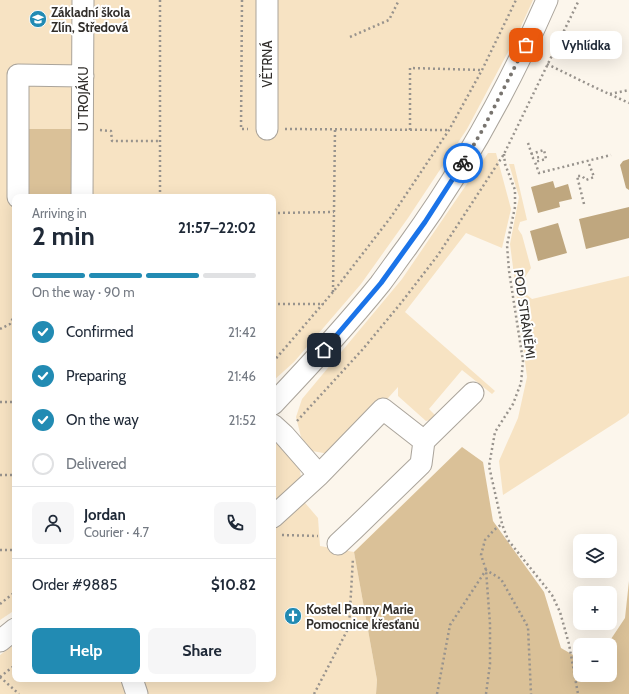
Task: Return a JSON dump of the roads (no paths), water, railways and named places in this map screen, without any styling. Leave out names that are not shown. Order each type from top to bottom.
[{"type":"street","name":"U TROJÁKU","points":[[82,194],[83,0]]},
{"type":"street","name":"VĚTRNÁ","points":[[267,0],[267,129]]},
{"type":"street","points":[[276,401],[334,339],[381,283],[425,222],[458,172],[483,129],[520,58],[547,0]]},
{"type":"street","points":[[18,194],[18,75],[83,76]]},
{"type":"street","points":[[338,544],[421,464],[424,441],[473,393]]},
{"type":"street","points":[[276,526],[319,475],[383,408],[424,441]]},
{"type":"street","points":[[279,430],[319,475]]},
{"type":"street","points":[[0,641],[12,631]]},
{"type":"street","points":[[133,682],[137,694]]},
{"type":"place","name":"Základní škola Zlín, Středová","points":[[38,19]]},
{"type":"place","name":"Vyhlídka","points":[[526,45]]},
{"type":"place","name":"Kostel Panny Marie Pomocnice křesťanů","points":[[293,616]]}]
